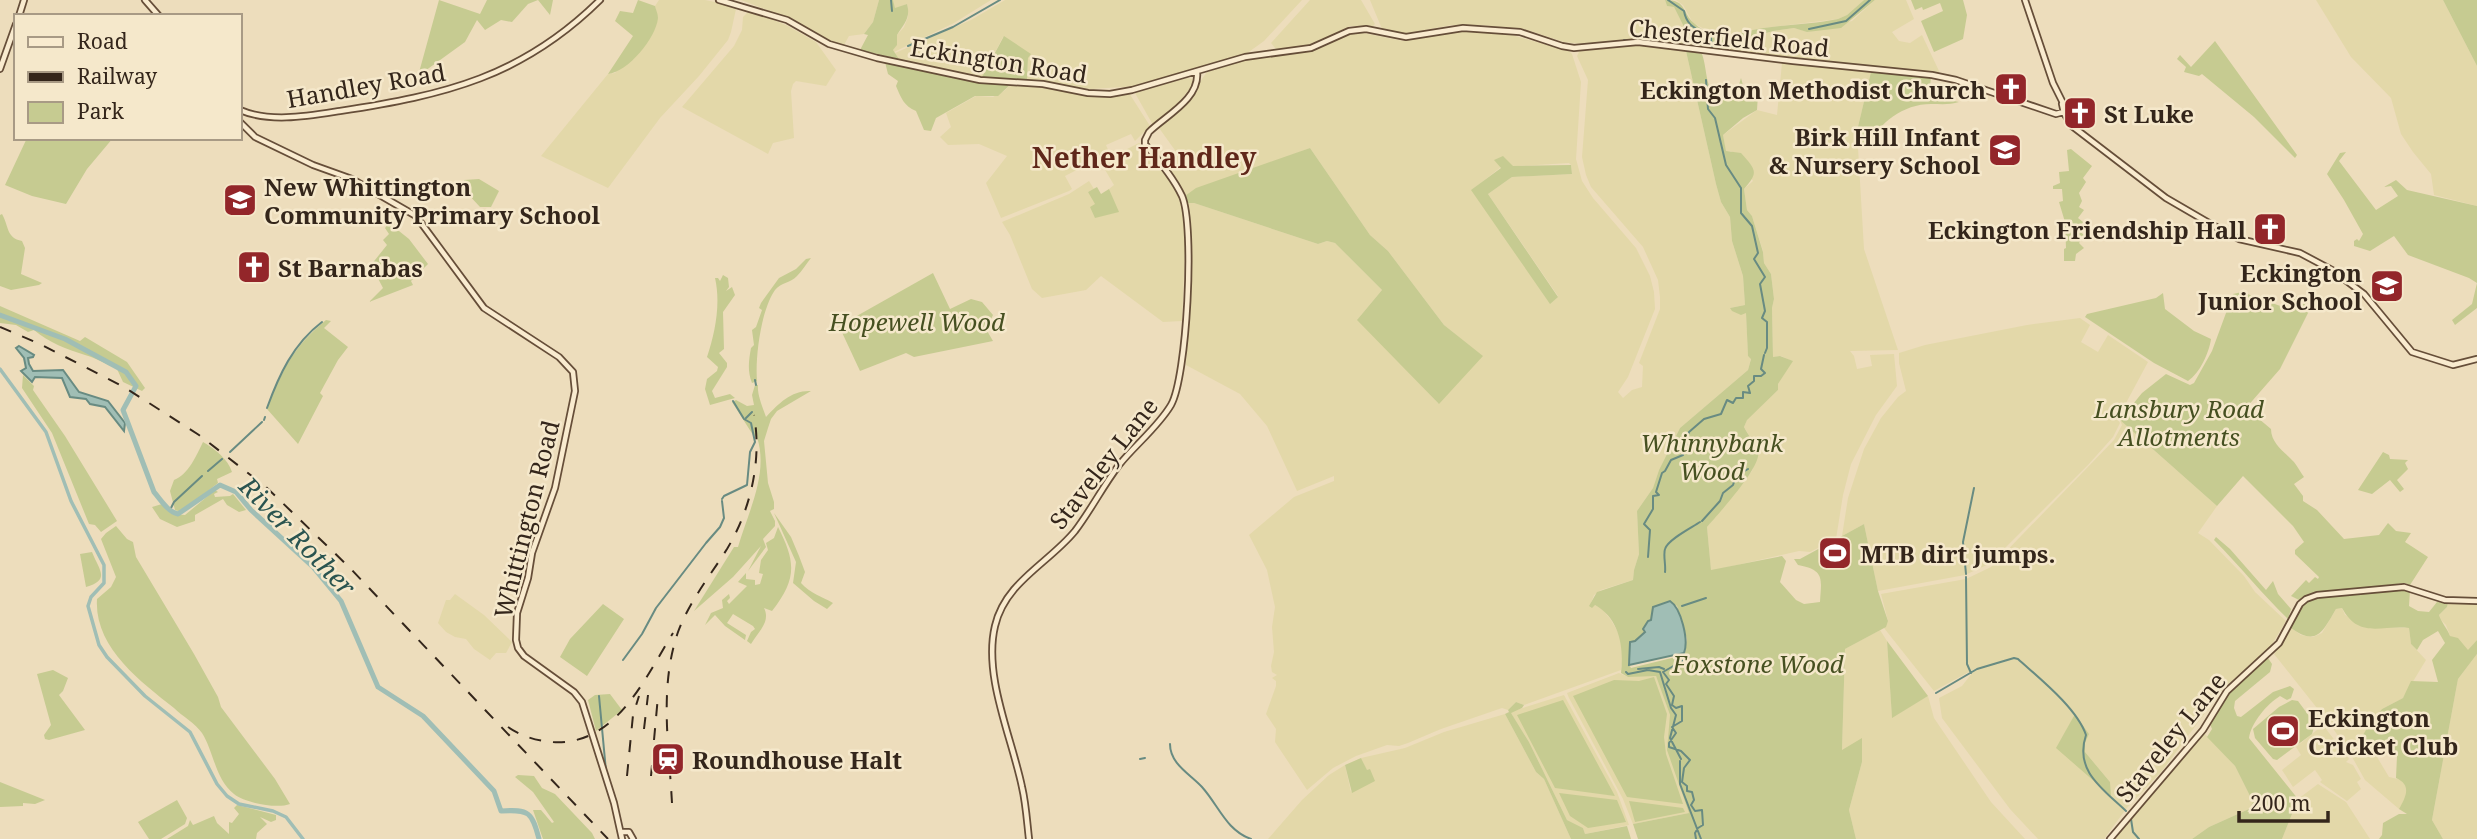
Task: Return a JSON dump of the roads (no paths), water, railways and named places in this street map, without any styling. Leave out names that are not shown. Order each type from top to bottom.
[{"type":"main road","points":[[145,0],[157,14]]},
{"type":"main road","name":"Handley Road","points":[[242,111],[275,118],[323,114],[394,103],[452,89],[498,72],[545,47],[600,0]]},
{"type":"main road","name":"Eckington Road","points":[[719,0],[787,20],[818,39],[847,50],[979,80],[1043,84],[1088,93],[1110,94],[1197,72]]},
{"type":"main road","points":[[2025,0],[2064,109],[2075,126],[2096,145],[2172,202],[2234,236],[2300,253],[2332,270],[2364,294],[2412,352],[2448,365],[2477,359]]},
{"type":"main road","name":"Chesterfield Road","points":[[1197,72],[1245,57],[1311,48],[1349,31],[1366,29],[1406,37],[1463,28],[1520,33],[1574,48],[1639,42],[1943,77],[2053,112],[2064,109]]},
{"type":"main road","points":[[0,69],[14,30]]},
{"type":"main road","name":"Staveley Lane","points":[[1030,839],[1023,788],[996,683],[992,650],[995,627],[1001,609],[1014,590],[1076,530],[1113,474],[1171,405],[1183,362],[1188,271],[1187,213],[1178,190],[1145,139],[1153,128],[1188,96],[1197,82],[1197,72]]},
{"type":"main road","name":"Whittington Road","points":[[242,124],[255,137],[313,165],[352,179],[416,216],[484,308],[559,357],[573,372],[575,391],[563,455],[555,488],[532,553],[528,578],[517,613],[516,640],[524,656],[574,692],[582,702],[621,832]]},
{"type":"main road","name":"Staveley Lane","points":[[2110,839],[2203,730],[2227,691],[2279,643],[2298,607],[2306,599],[2317,595],[2404,587],[2445,600],[2477,601]]},
{"type":"main road","points":[[622,839],[621,832],[629,832],[633,839]]},
{"type":"water","points":[[19,346],[34,355],[28,358],[33,371],[63,370],[79,392],[108,401],[125,423],[124,431],[105,407],[90,404],[86,399],[70,397],[62,378],[35,377],[32,382],[21,371],[26,368],[24,358],[16,348]]},
{"type":"water","points":[[1670,601],[1678,610],[1683,625],[1684,653],[1629,665],[1630,642],[1645,632],[1643,629],[1651,620],[1653,607]]},
{"type":"waterway","points":[[891,0],[892,11]]},
{"type":"waterway","points":[[908,46],[953,27],[1000,0]]},
{"type":"waterway","points":[[1668,0],[1684,11],[1691,25],[1711,38],[1712,48]]},
{"type":"waterway","points":[[1809,29],[1846,21],[1870,0]]},
{"type":"waterway","points":[[1624,40],[1645,41]]},
{"type":"waterway","points":[[1706,80],[1708,109],[1715,118],[1726,165],[1741,188],[1741,213],[1752,226],[1758,253],[1754,259],[1765,277],[1760,284],[1765,311],[1762,318],[1767,322],[1765,353]]},
{"type":"waterway","name":"River Rother","points":[[0,315],[65,339],[126,372],[136,386],[123,410],[154,492],[165,505],[178,514],[220,485],[236,492],[251,510],[313,567],[341,601],[378,687],[423,716],[494,791],[501,811],[528,814],[539,839]]},
{"type":"waterway","points":[[267,408],[295,350],[322,322]]},
{"type":"waterway","points":[[1648,557],[1650,530],[1644,524],[1653,509],[1653,496],[1659,495],[1656,492],[1662,473],[1671,460],[1683,455],[1684,448],[1691,442],[1686,439],[1689,432],[1704,419],[1721,414],[1727,400],[1733,403],[1736,398],[1743,398],[1743,392],[1750,393],[1748,386],[1754,381],[1754,376],[1765,373],[1761,369],[1764,355]]},
{"type":"waterway","points":[[0,369],[46,432],[71,501],[104,565],[104,583],[91,597],[88,606],[99,645],[145,696],[190,732],[217,784],[227,796],[239,804],[273,811],[286,817],[303,839]]},
{"type":"waterway","points":[[755,380],[756,385]]},
{"type":"waterway","points":[[722,499],[747,485],[750,452],[755,442],[751,423],[744,419],[733,401]]},
{"type":"waterway","points":[[746,418],[752,412]]},
{"type":"waterway","points":[[230,452],[262,422]]},
{"type":"waterway","points":[[208,471],[222,459]]},
{"type":"waterway","points":[[1702,521],[1720,501],[1723,493],[1733,485],[1736,476],[1748,469]]},
{"type":"waterway","points":[[170,510],[174,502],[202,476]]},
{"type":"waterway","points":[[1735,481],[1744,479]]},
{"type":"waterway","points":[[1966,574],[1963,542],[1974,488]]},
{"type":"waterway","points":[[623,660],[642,634],[656,608],[720,527],[724,518],[722,501]]},
{"type":"waterway","points":[[1665,572],[1664,551],[1667,546],[1700,522]]},
{"type":"waterway","points":[[1966,577],[1967,664],[1971,673]]},
{"type":"waterway","points":[[1682,606],[1706,598]]},
{"type":"waterway","points":[[1689,657],[1663,672],[1669,680],[1666,684],[1674,696],[1672,705],[1676,708],[1682,706],[1682,721],[1672,727],[1676,733],[1669,747],[1681,751],[1690,760],[1684,768],[1682,782],[1687,786],[1687,791],[1692,792],[1694,800],[1691,805],[1695,811],[1702,810],[1703,825],[1695,833],[1696,839]]},
{"type":"waterway","points":[[1936,693],[1977,669],[2018,659],[2075,714],[2086,735],[2083,748],[2087,769],[2100,787],[2126,811]]},
{"type":"waterway","points":[[1638,669],[1664,669]]},
{"type":"waterway","points":[[1626,672],[1660,672],[1671,708],[1676,715],[1670,738],[1681,759]]},
{"type":"waterway","points":[[599,696],[606,771]]},
{"type":"waterway","points":[[1170,744],[1177,763],[1202,787],[1229,824],[1251,839]]},
{"type":"waterway","points":[[1140,759],[1145,758]]},
{"type":"waterway","points":[[1680,761],[1680,784],[1701,839]]},
{"type":"waterway","points":[[2131,819],[2133,832],[2139,839]]},
{"type":"railway","points":[[0,327],[40,344],[124,387],[199,435],[266,487],[349,567],[608,839]]},
{"type":"railway","points":[[672,803],[667,717],[672,653],[688,610],[727,549],[748,501],[757,449],[754,415]]},
{"type":"railway","points":[[508,727],[529,738],[553,742],[575,740],[594,733],[626,706],[673,633]]},
{"type":"railway","points":[[644,729],[648,695]]},
{"type":"railway","points":[[627,776],[633,715],[639,696]]},
{"type":"railway","points":[[654,740],[658,696]]},
{"type":"railway","points":[[651,776],[652,765]]},
{"type":"place","name":"Eckington Methodist Church","points":[[2011,89]]},
{"type":"place","name":"St Luke","points":[[2080,113]]},
{"type":"place","name":"Birk Hill Infant & Nursery School","points":[[2005,150]]},
{"type":"place","name":"New Whittington Community Primary School","points":[[240,200]]},
{"type":"place","name":"Eckington Friendship Hall","points":[[2270,229]]},
{"type":"place","name":"St Barnabas","points":[[254,267]]},
{"type":"place","name":"Eckington Junior School","points":[[2387,286]]},
{"type":"place","name":"MTB dirt jumps.","points":[[1835,553]]},
{"type":"place","name":"Eckington Cricket Club","points":[[2283,731]]},
{"type":"place","name":"Roundhouse Halt","points":[[668,759]]},
{"type":"district","name":"Nether Handley","points":[[1144,157]]},
{"type":"park label","name":"Hopewell Wood","points":[[917,321]]},
{"type":"park label","name":"Lansbury Road Allotments","points":[[2179,422]]},
{"type":"park label","name":"Whinnybank Wood","points":[[1712,456]]},
{"type":"park label","name":"Foxstone Wood","points":[[1758,663]]}]
